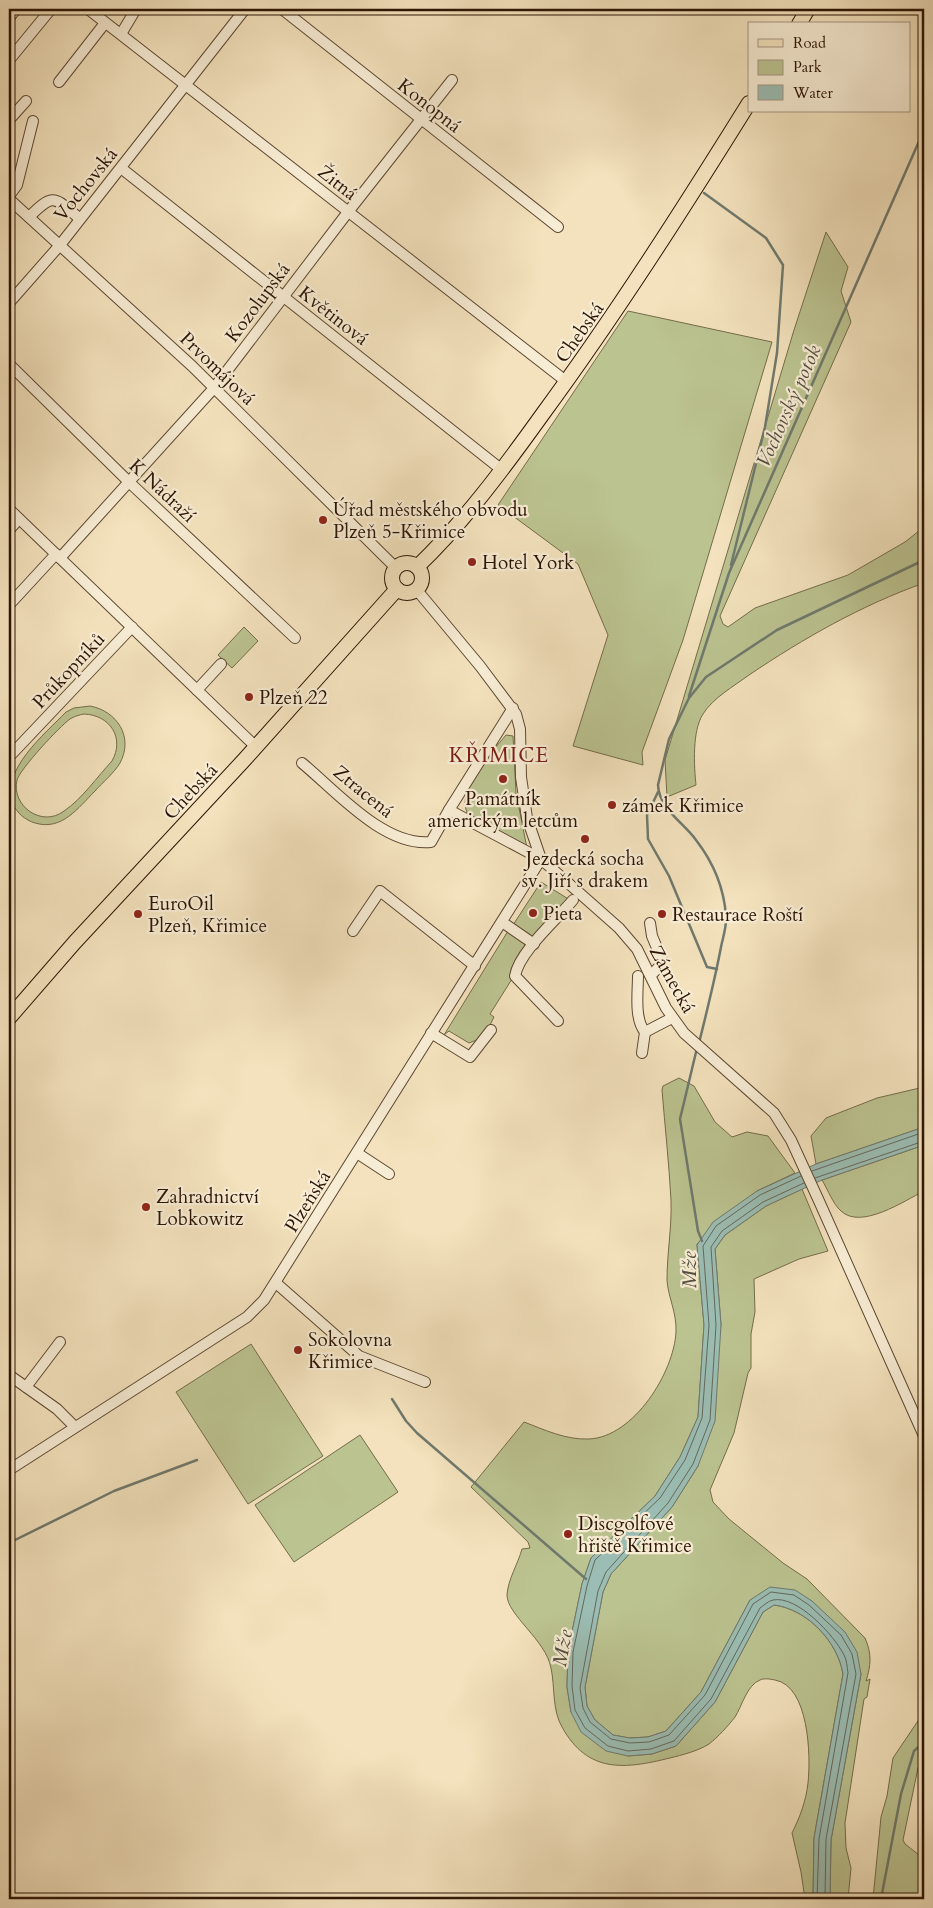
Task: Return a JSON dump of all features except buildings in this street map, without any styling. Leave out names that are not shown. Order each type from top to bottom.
[{"type":"main road","points":[[800,22],[808,9]]},
{"type":"main road","name":"Chebská","points":[[417,567],[462,519],[502,470],[567,382],[635,283],[748,105]]},
{"type":"main road","points":[[408,563],[417,567],[422,578],[416,590],[406,592],[397,589],[392,576],[396,568],[408,563]]},
{"type":"main road","name":"Chebská","points":[[9,1018],[75,942],[256,747],[397,589]]},
{"type":"street","points":[[9,18],[16,9]]},
{"type":"street","points":[[10,59],[50,9]]},
{"type":"street","name":"Žitná","points":[[88,9],[567,382]]},
{"type":"street","points":[[121,34],[136,9]]},
{"type":"street","name":"Vochovská","points":[[9,303],[60,245],[79,218],[244,9]]},
{"type":"street","name":"Konopná","points":[[282,9],[558,227]]},
{"type":"street","points":[[59,82],[105,22]]},
{"type":"street","name":"Kozolupská","points":[[9,605],[129,482],[214,388],[348,212],[452,80]]},
{"type":"street","points":[[9,120],[26,101]]},
{"type":"street","points":[[9,198],[17,185],[33,121]]},
{"type":"street","name":"Květinová","points":[[120,168],[502,470]]},
{"type":"street","name":"Prvomájová","points":[[9,198],[214,388],[396,568]]},
{"type":"street","points":[[29,217],[40,206],[52,199],[59,200],[79,218]]},
{"type":"street","name":"K Nádraží","points":[[9,364],[129,482],[295,638]]},
{"type":"street","name":"Průkopníků","points":[[9,509],[256,747]]},
{"type":"street","points":[[9,530],[19,519]]},
{"type":"street","points":[[416,590],[511,705],[520,728],[521,777],[526,818],[541,859]]},
{"type":"street","name":"Průkopníků","points":[[9,757],[132,627]]},
{"type":"street","points":[[197,690],[221,664]]},
{"type":"street","points":[[449,810],[511,705]]},
{"type":"street","name":"Ztracená","points":[[302,763],[381,830],[419,843],[431,842],[449,810]]},
{"type":"street","name":"Zámecká","points":[[449,810],[541,859],[624,932],[637,949],[672,1018],[684,1033],[774,1113],[791,1140],[924,1436]]},
{"type":"street","name":"Plzeňská","points":[[9,1470],[247,1317],[264,1300],[541,859]]},
{"type":"street","points":[[353,931],[380,891],[475,966]]},
{"type":"street","points":[[558,1021],[515,976],[516,968],[534,944],[573,900]]},
{"type":"street","points":[[502,922],[534,944]]},
{"type":"street","points":[[650,923],[652,936],[662,960],[659,967],[651,975]]},
{"type":"street","points":[[638,976],[639,1017],[641,1027],[645,1032],[642,1053]]},
{"type":"street","points":[[645,1032],[672,1018]]},
{"type":"street","points":[[431,1033],[470,1057],[491,1030]]},
{"type":"street","points":[[357,1153],[390,1174]]},
{"type":"street","points":[[276,1283],[360,1356],[425,1382]]},
{"type":"street","points":[[26,1387],[60,1342]]},
{"type":"street","points":[[9,1375],[57,1409],[75,1427]]},
{"type":"green space","points":[[826,232],[848,267],[841,291],[851,322],[720,616],[723,624],[728,627],[755,608],[848,575],[905,542],[924,527],[924,583],[878,601],[834,623],[770,661],[730,688],[707,708],[699,721],[695,739],[694,759],[696,785],[667,797],[665,760],[794,330]]},
{"type":"green space","points":[[628,311],[772,342],[683,640],[642,752],[643,765],[573,746],[608,635],[578,564],[498,505]]},
{"type":"green space","points":[[244,627],[258,641],[232,668],[218,655]]},
{"type":"green space","points":[[90,706],[108,713],[115,719],[124,735],[124,753],[115,770],[76,811],[53,824],[35,823],[22,816],[13,804],[11,791],[13,778],[27,754],[37,742],[66,712],[74,708]],"holes":[[[84,714],[93,715],[108,723],[116,736],[116,752],[112,761],[83,794],[64,811],[55,816],[47,817],[38,816],[30,812],[23,806],[16,789],[17,780],[25,767],[70,719]]]},
{"type":"green space","points":[[506,735],[513,736],[516,793],[527,848],[470,817],[466,808],[469,786],[483,763]]},
{"type":"green space","points":[[541,882],[570,900],[533,938],[513,925]]},
{"type":"green space","points":[[508,931],[527,945],[512,979],[490,1014],[494,1017],[484,1037],[469,1043],[449,1031],[444,1035]]},
{"type":"green space","points":[[679,1078],[694,1086],[715,1122],[732,1137],[747,1132],[768,1136],[795,1173],[757,1191],[697,1244],[704,1325],[698,1417],[680,1457],[655,1496],[591,1558],[582,1584],[568,1651],[567,1687],[571,1712],[628,1756],[652,1754],[676,1746],[715,1702],[763,1612],[774,1605],[798,1613],[809,1620],[828,1639],[835,1650],[843,1674],[814,1838],[813,1899],[805,1899],[792,1833],[804,1803],[809,1771],[808,1740],[801,1708],[795,1695],[786,1685],[775,1680],[760,1680],[752,1686],[735,1717],[716,1738],[695,1751],[680,1756],[654,1762],[623,1765],[609,1764],[596,1760],[584,1753],[572,1742],[559,1720],[548,1658],[509,1603],[507,1595],[509,1583],[522,1549],[530,1548],[528,1542],[471,1487],[524,1422],[572,1438],[589,1439],[606,1435],[621,1427],[636,1415],[649,1400],[659,1383],[674,1348],[676,1332],[667,1280],[671,1200],[662,1090],[663,1086]]},
{"type":"green space","points":[[924,1087],[924,1127],[816,1164],[811,1136],[826,1118],[877,1098]]},
{"type":"green space","points":[[924,1145],[924,1191],[894,1207],[871,1216],[849,1216],[841,1211],[833,1201],[822,1180]]},
{"type":"green space","points":[[802,1189],[828,1251],[799,1259],[754,1279],[755,1312],[751,1334],[751,1368],[748,1373],[734,1433],[710,1490],[713,1502],[729,1519],[783,1563],[807,1579],[865,1638],[869,1649],[870,1660],[866,1681],[870,1679],[867,1697],[864,1699],[845,1823],[846,1848],[851,1868],[848,1899],[830,1899],[831,1840],[861,1674],[812,1601],[750,1600],[701,1692],[666,1731],[648,1737],[629,1738],[613,1735],[595,1720],[587,1706],[585,1687],[603,1592],[611,1574],[672,1507],[698,1466],[721,1325],[715,1249],[725,1235],[766,1206]]},
{"type":"green space","points":[[251,1344],[323,1456],[248,1504],[176,1392]]},
{"type":"green space","points":[[360,1435],[398,1492],[294,1562],[255,1505]]},
{"type":"green space","points":[[924,1712],[924,1759],[918,1768],[903,1840],[905,1844],[924,1859],[924,1899],[873,1899],[881,1817],[887,1796],[893,1758]]},
{"type":"water","points":[[924,1127],[924,1145],[822,1180],[766,1206],[725,1235],[715,1249],[721,1325],[715,1421],[698,1466],[672,1507],[611,1574],[603,1592],[585,1687],[587,1706],[595,1720],[613,1735],[630,1738],[648,1737],[666,1731],[701,1692],[750,1600],[770,1587],[795,1590],[812,1601],[845,1632],[857,1652],[861,1674],[831,1840],[830,1899],[813,1899],[814,1838],[843,1674],[835,1650],[819,1629],[798,1613],[786,1608],[774,1605],[763,1612],[715,1702],[676,1746],[652,1754],[628,1756],[606,1751],[581,1732],[571,1712],[567,1687],[568,1651],[582,1584],[591,1558],[655,1496],[680,1457],[698,1417],[704,1325],[697,1245],[713,1222],[757,1191],[816,1164]]},
{"type":"waterway","name":"Vochovský potok","points":[[689,696],[729,573],[924,130]]},
{"type":"waterway","points":[[704,193],[766,238],[783,265],[777,353],[765,427],[731,565]]},
{"type":"waterway","points":[[699,1043],[714,983],[725,931],[726,916],[720,885],[708,857],[691,833],[672,815],[659,794],[658,785],[669,739],[689,698],[706,677],[777,630],[924,560]]},
{"type":"waterway","points":[[658,792],[647,815],[648,839],[669,876],[707,967],[717,969]]},
{"type":"waterway","points":[[697,1048],[680,1119],[698,1231],[702,1241]]},
{"type":"waterway","points":[[392,1399],[406,1421],[417,1433],[586,1579]]},
{"type":"waterway","points":[[9,1543],[114,1491],[197,1460]]},
{"type":"waterway","points":[[881,1899],[901,1794],[914,1751],[924,1742]]},
{"type":"place","name":"Úřad městského obvodu Plzeň 5-Křimice","points":[[323,520]]},
{"type":"place","name":"Hotel York","points":[[472,562]]},
{"type":"place","name":"Plzeň 22","points":[[249,697]]},
{"type":"place","name":"Památník americkým letcům","points":[[503,779]]},
{"type":"place","name":"zámek Křimice","points":[[612,805]]},
{"type":"place","name":"Jezdecká socha sv. Jiří s drakem","points":[[585,839]]},
{"type":"place","name":"Pieta","points":[[533,913]]},
{"type":"place","name":"EuroOil Plzeň, Křimice","points":[[138,914]]},
{"type":"place","name":"Restaurace Roští","points":[[662,914]]},
{"type":"place","name":"Zahradnictví Lobkowitz","points":[[146,1207]]},
{"type":"place","name":"Sokolovna Křimice","points":[[298,1350]]},
{"type":"place","name":"Discgolfové hřiště Křimice","points":[[568,1534]]},
{"type":"district","name":"KŘIMICE","points":[[499,755]]},
{"type":"water label","name":"Mže","points":[[689,1270]]},
{"type":"water label","name":"Mže","points":[[562,1648]]}]
